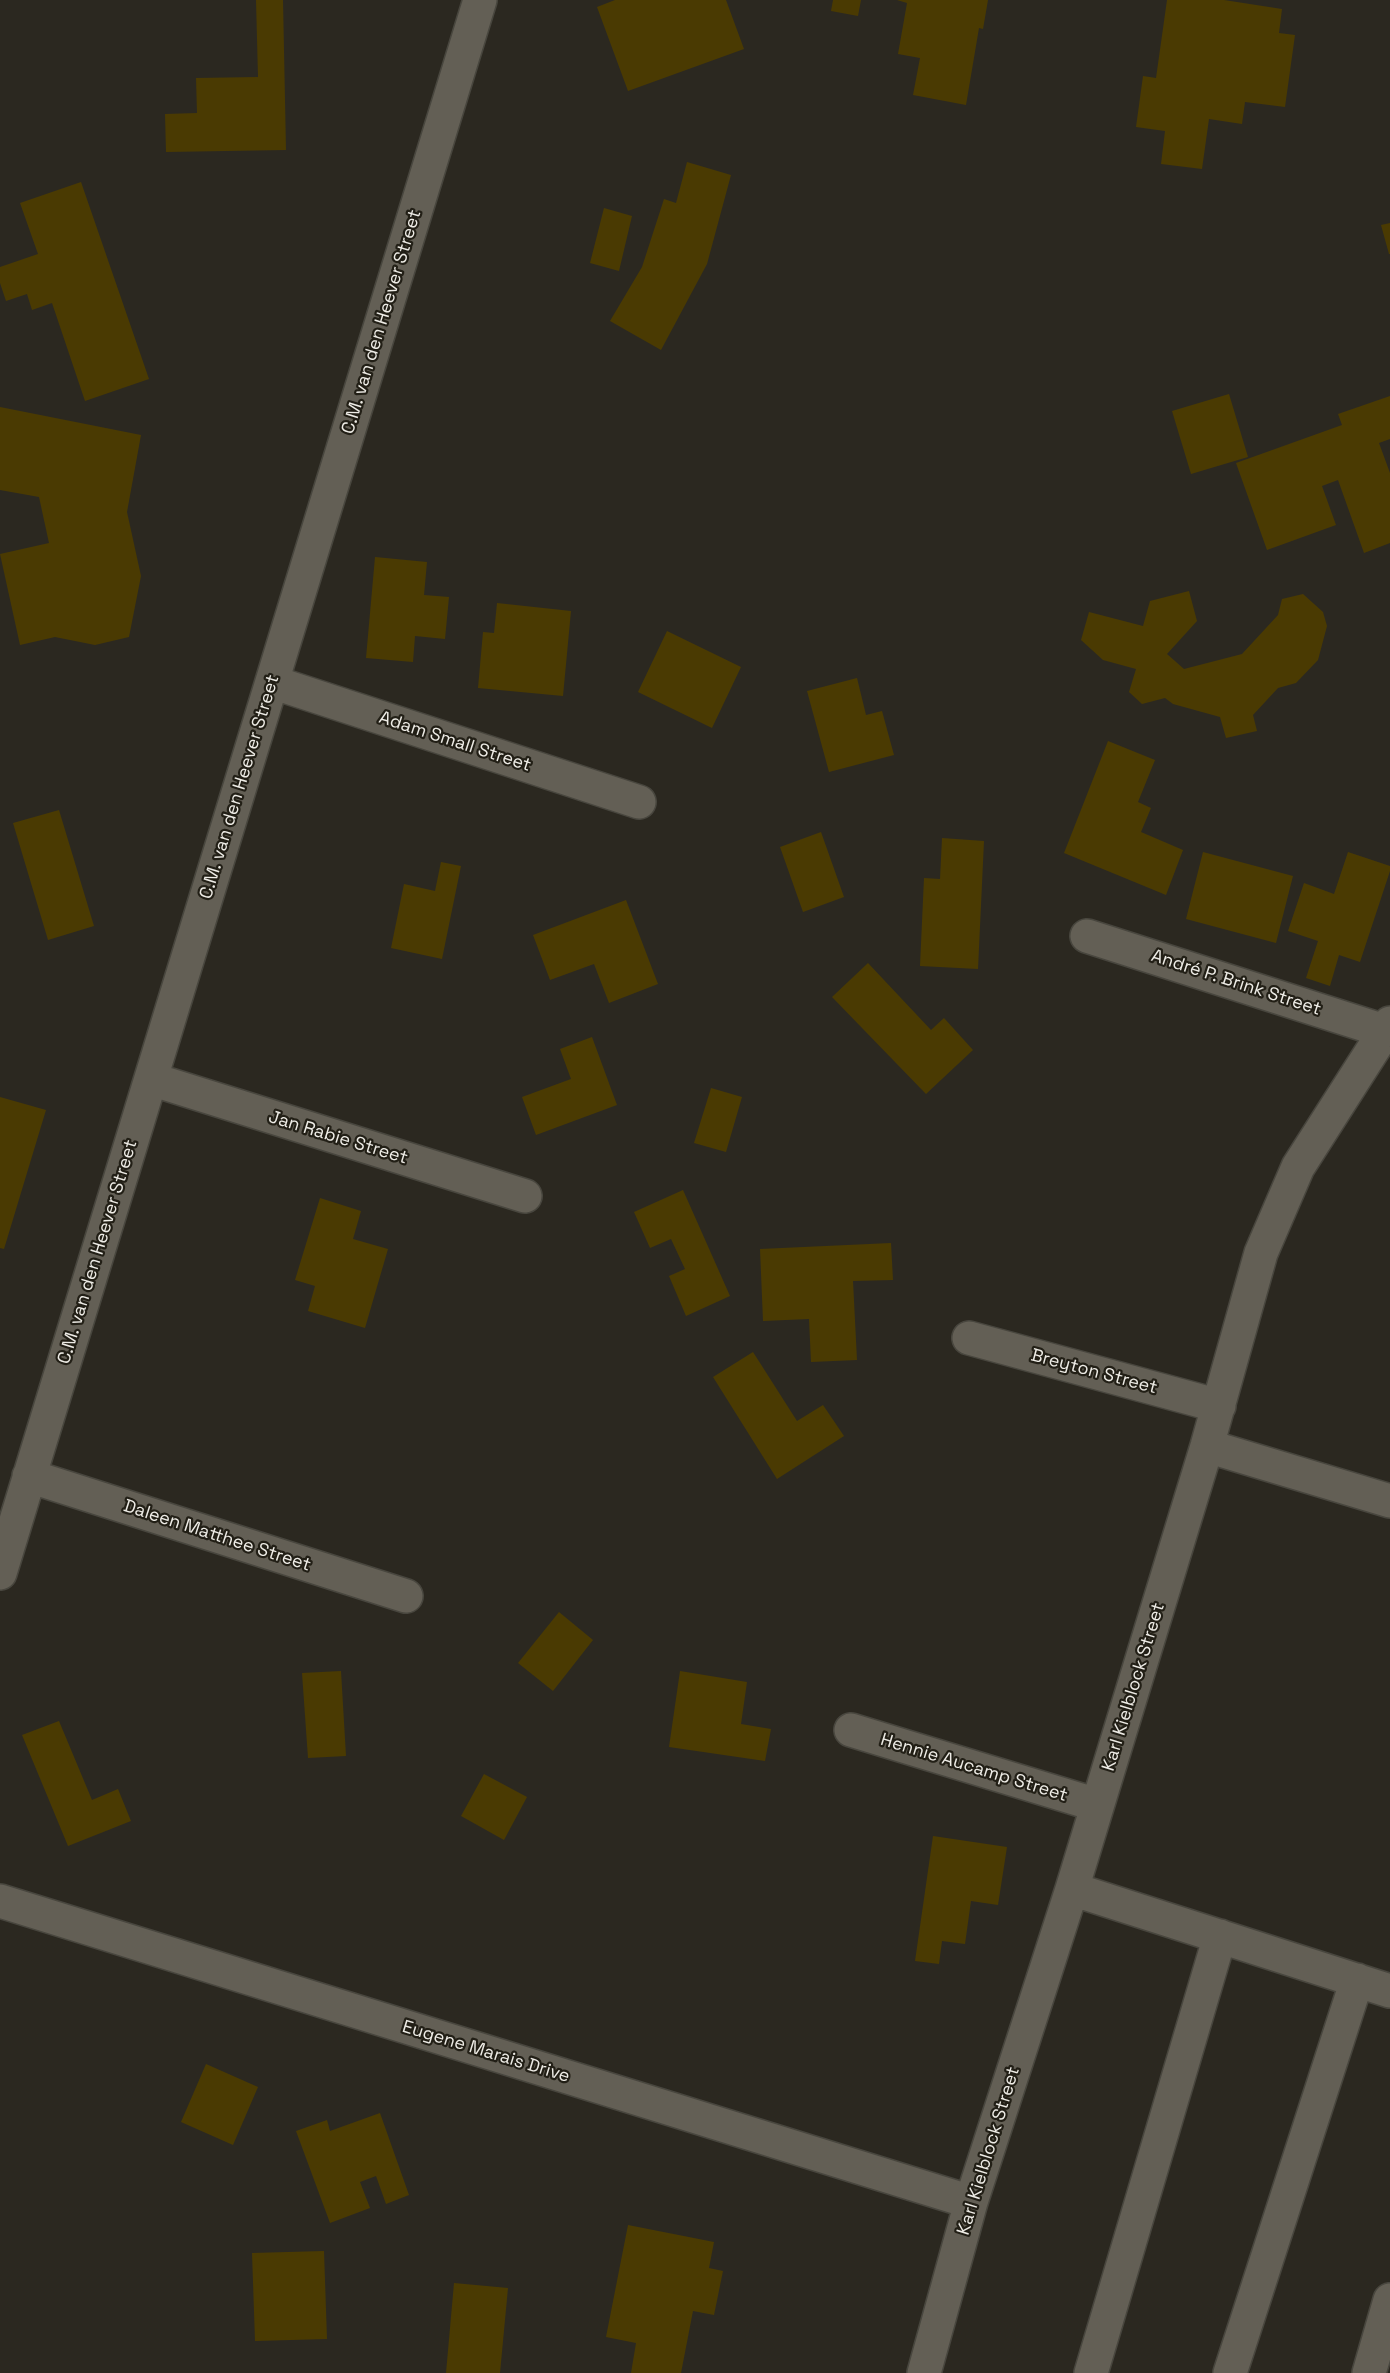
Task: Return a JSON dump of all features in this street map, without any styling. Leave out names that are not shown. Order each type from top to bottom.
[{"type":"street","name":"C.M. van den Heever Street","points":[[0,1573],[480,0]]},
{"type":"street","name":"Adam Small Street","points":[[272,682],[639,802]]},
{"type":"street","name":"André P. Brink Street","points":[[1087,936],[1387,1027]]},
{"type":"street","name":"Karl Kielblock Street","points":[[924,2373],[971,2202],[1098,1805],[1219,1406],[1261,1252],[1298,1167],[1387,1027]]},
{"type":"street","name":"Jan Rabie Street","points":[[151,1079],[525,1196]]},
{"type":"street","name":"Breyton Street","points":[[969,1338],[1219,1406]]},
{"type":"street","points":[[1207,1446],[1390,1501]]},
{"type":"street","name":"Daleen Matthee Street","points":[[29,1476],[406,1596]]},
{"type":"street","name":"Hennie Aucamp Street","points":[[852,1730],[1098,1805]]},
{"type":"street","points":[[1072,1889],[1390,1991]]},
{"type":"street","name":"Eugene Marais Drive","points":[[0,1901],[971,2202]]},
{"type":"street","points":[[1091,2373],[1220,1936]]},
{"type":"street","points":[[1230,2373],[1357,1980]]},
{"type":"street","points":[[1369,2373],[1390,2300]]},
{"type":"building","points":[[256,0],[283,0],[286,150],[166,152],[165,114],[197,113],[196,78],[258,77]]},
{"type":"building","points":[[615,0],[726,0],[744,49],[628,91],[597,7]]},
{"type":"building","points":[[833,0],[861,0],[858,16],[831,11]]},
{"type":"building","points":[[897,0],[988,0],[983,29],[979,28],[966,105],[913,95],[920,58],[898,54],[907,3]]},
{"type":"building","points":[[1167,0],[1224,0],[1282,9],[1279,33],[1295,35],[1285,107],[1245,102],[1242,124],[1209,119],[1202,169],[1161,164],[1165,131],[1136,127],[1143,76],[1156,78]]},
{"type":"building","points":[[687,162],[731,175],[707,264],[661,350],[610,321],[642,267],[664,199],[676,203]]},
{"type":"building","points":[[81,182],[149,379],[85,401],[52,303],[32,310],[27,294],[6,301],[0,283],[0,267],[38,254],[20,203]]},
{"type":"building","points":[[604,208],[632,216],[619,271],[590,263]]},
{"type":"building","points":[[1390,223],[1390,254],[1389,254],[1381,225]]},
{"type":"building","points":[[1229,394],[1248,457],[1191,474],[1172,411]]},
{"type":"building","points":[[1390,396],[1390,439],[1379,443],[1390,473],[1390,543],[1364,553],[1338,480],[1322,486],[1336,525],[1267,550],[1236,463],[1342,425],[1338,414]]},
{"type":"building","points":[[0,407],[141,435],[127,512],[141,576],[129,637],[95,645],[55,637],[20,645],[0,554],[49,543],[39,497],[0,490]]},
{"type":"building","points":[[375,557],[427,562],[424,595],[449,597],[445,639],[415,636],[413,662],[366,658]]},
{"type":"building","points":[[1189,591],[1197,621],[1167,654],[1184,669],[1242,654],[1278,615],[1282,599],[1303,594],[1323,612],[1327,626],[1318,660],[1296,683],[1278,688],[1253,715],[1257,731],[1226,738],[1220,717],[1173,704],[1165,698],[1142,704],[1129,692],[1136,669],[1103,660],[1081,640],[1089,612],[1143,626],[1150,601]]},
{"type":"building","points":[[497,603],[571,611],[563,696],[478,688],[483,632],[494,633]]},
{"type":"building","points":[[667,631],[741,667],[712,728],[638,692]]},
{"type":"building","points":[[857,678],[866,715],[882,711],[894,755],[829,772],[807,691]]},
{"type":"building","points":[[1108,741],[1155,760],[1138,802],[1151,808],[1141,832],[1183,850],[1166,895],[1064,853]]},
{"type":"building","points":[[59,810],[94,926],[48,940],[13,823]]},
{"type":"building","points":[[821,832],[844,897],[803,912],[780,847]]},
{"type":"building","points":[[942,838],[984,841],[978,969],[920,966],[924,878],[940,879]]},
{"type":"building","points":[[1203,852],[1293,876],[1276,943],[1186,919]]},
{"type":"building","points":[[1348,852],[1390,866],[1390,871],[1360,962],[1339,955],[1330,986],[1306,978],[1318,941],[1288,931],[1304,883],[1334,894]]},
{"type":"building","points":[[441,862],[461,866],[442,959],[391,948],[404,884],[435,891]]},
{"type":"building","points":[[626,900],[658,984],[609,1003],[594,964],[550,980],[533,935]]},
{"type":"building","points":[[868,963],[931,1030],[944,1018],[973,1050],[926,1094],[832,997]]},
{"type":"building","points":[[592,1037],[617,1105],[536,1135],[522,1097],[571,1079],[560,1049]]},
{"type":"building","points":[[711,1088],[742,1097],[726,1152],[694,1143]]},
{"type":"building","points":[[0,1097],[46,1110],[4,1249],[0,1248]]},
{"type":"building","points":[[683,1190],[730,1296],[686,1316],[669,1276],[685,1269],[671,1239],[650,1248],[634,1212]]},
{"type":"building","points":[[320,1198],[361,1211],[353,1239],[388,1249],[365,1328],[308,1311],[315,1286],[295,1280]]},
{"type":"building","points":[[891,1243],[893,1280],[853,1281],[857,1360],[811,1362],[809,1319],[763,1321],[760,1249]]},
{"type":"building","points":[[753,1352],[797,1421],[823,1405],[844,1436],[777,1479],[713,1377]]},
{"type":"building","points":[[559,1612],[593,1640],[553,1691],[518,1663]]},
{"type":"building","points":[[341,1671],[346,1756],[308,1758],[302,1673]]},
{"type":"building","points":[[680,1671],[747,1682],[741,1724],[771,1729],[765,1761],[669,1747]]},
{"type":"building","points":[[59,1721],[92,1800],[118,1789],[131,1821],[68,1846],[22,1735]]},
{"type":"building","points":[[484,1774],[527,1797],[504,1840],[461,1816]]},
{"type":"building","points":[[933,1836],[1007,1847],[998,1905],[971,1901],[965,1944],[942,1941],[939,1964],[915,1961]]},
{"type":"building","points":[[206,2064],[258,2087],[233,2145],[181,2122]]},
{"type":"building","points":[[380,2113],[409,2195],[386,2204],[376,2176],[360,2182],[370,2208],[330,2223],[296,2131],[327,2120],[330,2131]]},
{"type":"building","points":[[628,2225],[714,2242],[709,2268],[723,2271],[714,2315],[693,2311],[681,2373],[631,2373],[636,2343],[606,2337]]},
{"type":"building","points":[[324,2251],[327,2339],[255,2341],[252,2253]]},
{"type":"building","points":[[454,2283],[508,2288],[500,2373],[446,2373]]}]
